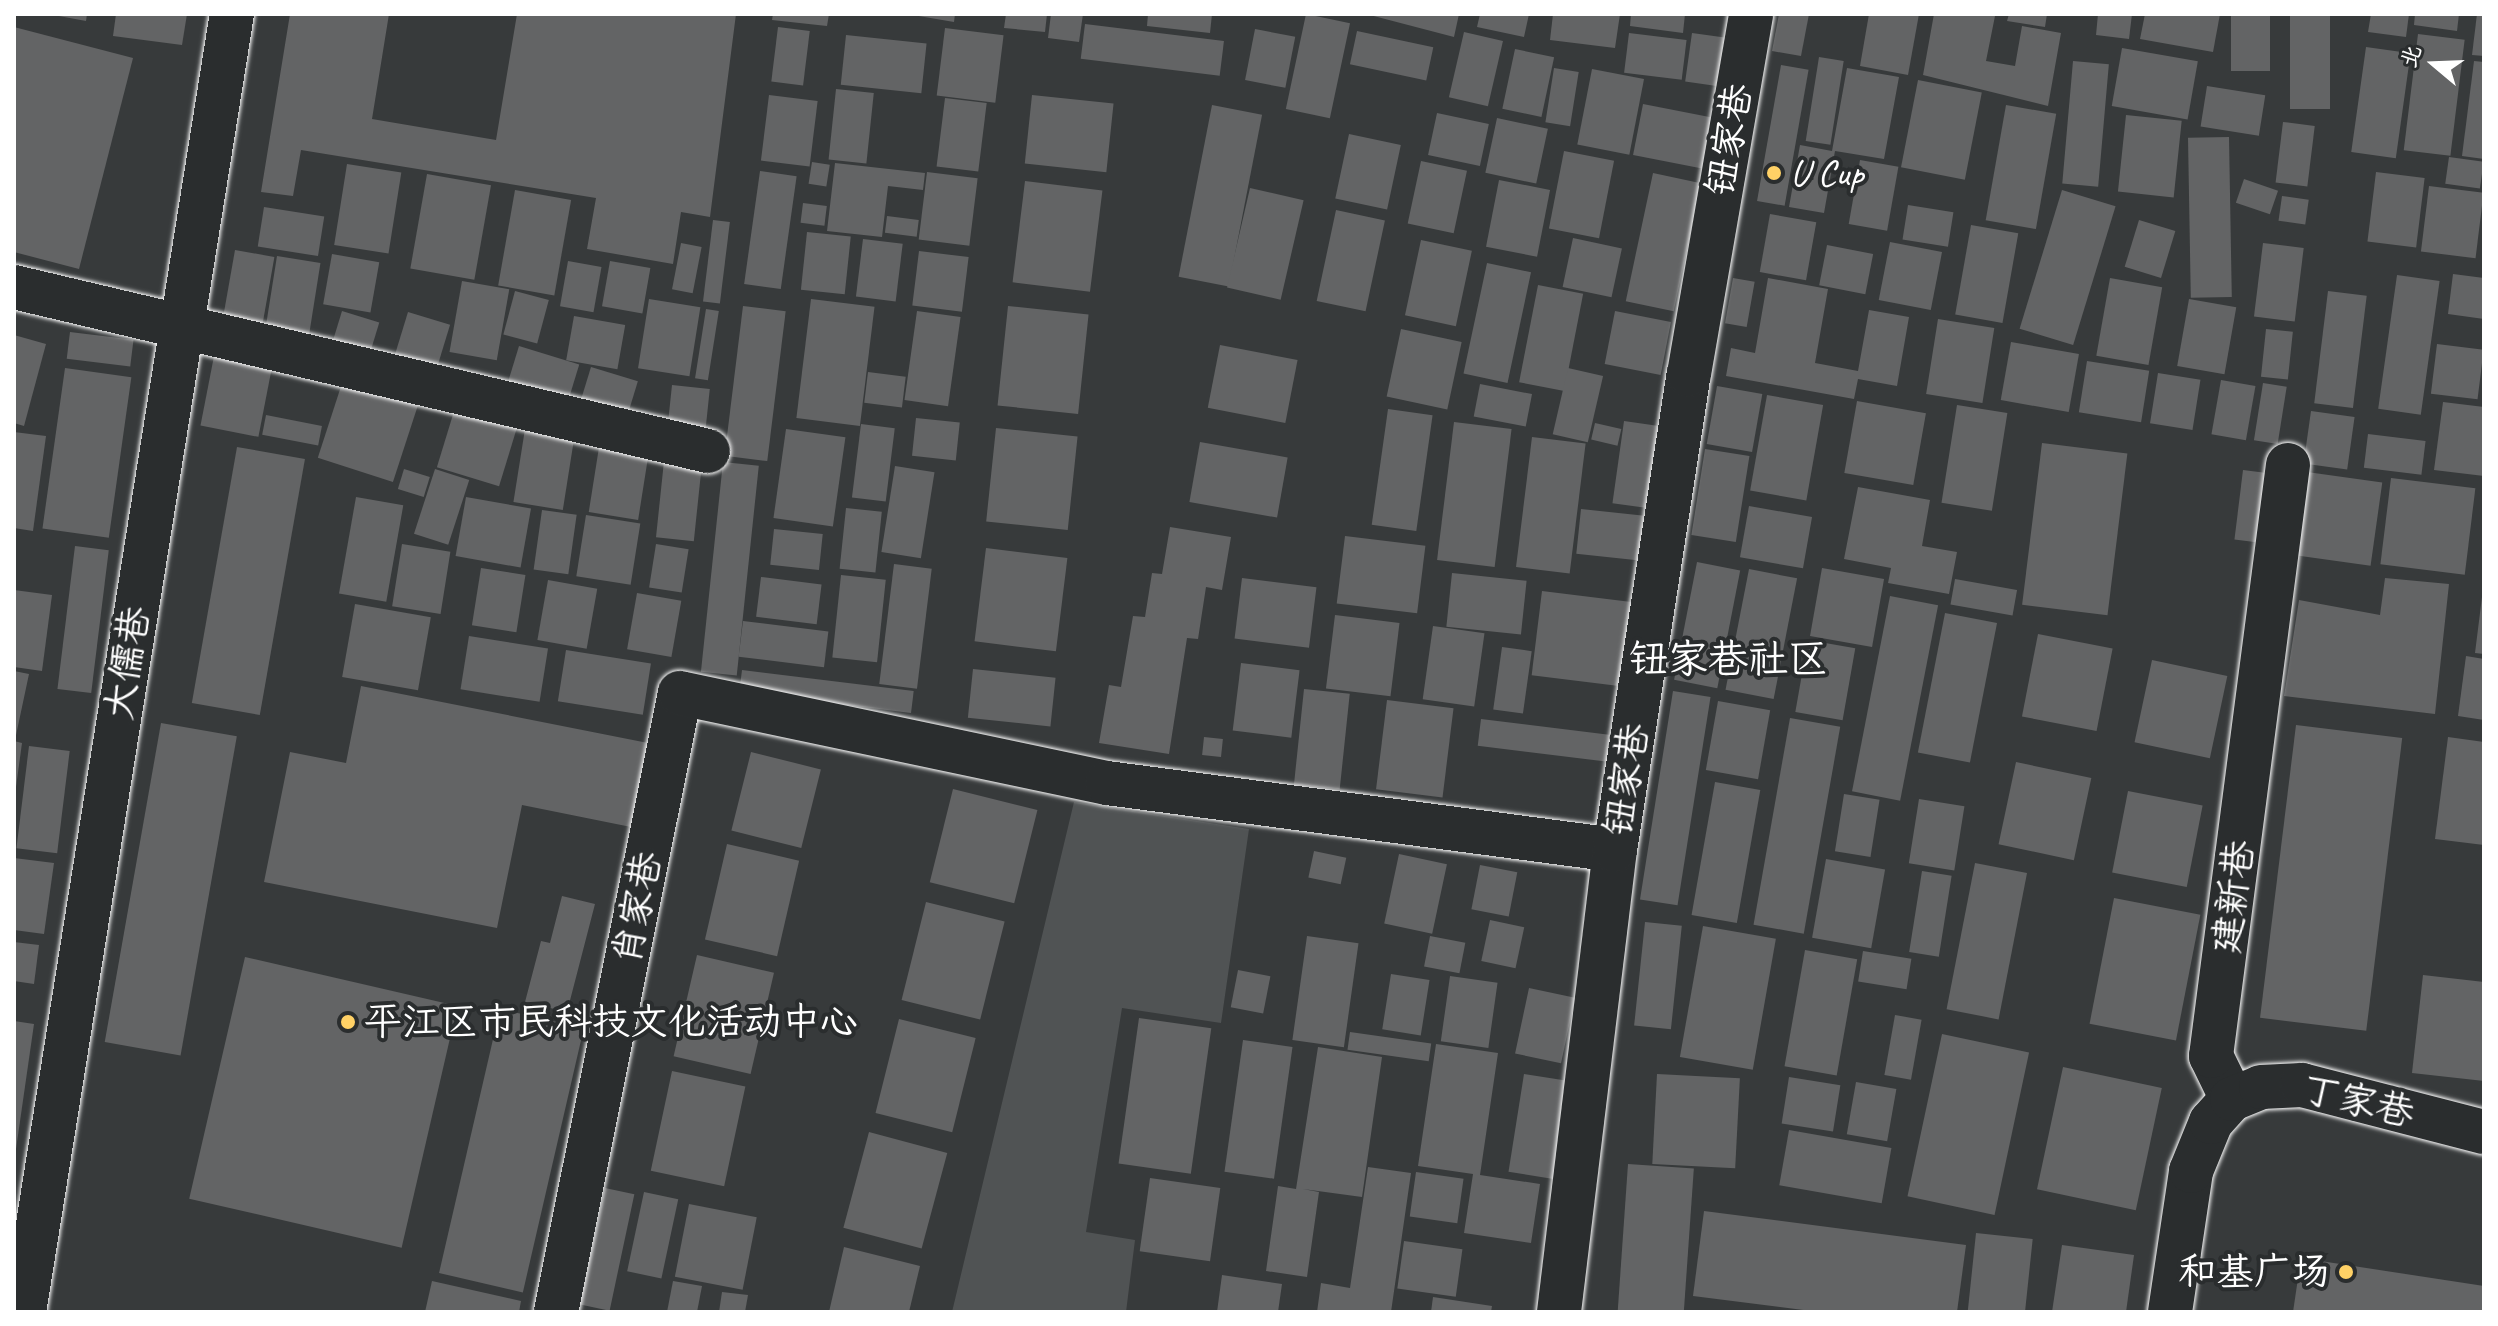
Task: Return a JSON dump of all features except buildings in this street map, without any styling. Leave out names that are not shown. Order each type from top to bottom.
[{"type":"street","name":"大儒巷","points":[[24,1312],[232,14]]},
{"type":"street","name":"钮家巷","points":[[1559,1312],[1615,850],[1689,374],[1751,14]]},
{"type":"street","points":[[14,287],[708,451]]},
{"type":"street","name":"建新巷","points":[[2232,1099],[2211,1056],[2288,465]]},
{"type":"street","name":"肖家巷","points":[[556,1312],[680,693],[1107,783],[1615,850]]},
{"type":"street","name":"丁家巷","points":[[2232,1099],[2261,1087],[2302,1085],[2484,1132]]},
{"type":"street","points":[[2170,1312],[2191,1171],[2211,1122],[2232,1099]]},
{"type":"shaded area","points":[[1074,802],[1249,829],[1221,1023],[1122,1008],[1086,1232],[1135,1240],[1126,1312],[952,1312]]},
{"type":"place","name":"U Cup","points":[[1774,173]]},
{"type":"place","name":"平江区市民科技文化活动中心","points":[[348,1022]]},
{"type":"place","name":"和基广场","points":[[2346,1272]]},
{"type":"district","name":"钮家巷社区","points":[[1728,659]]}]
